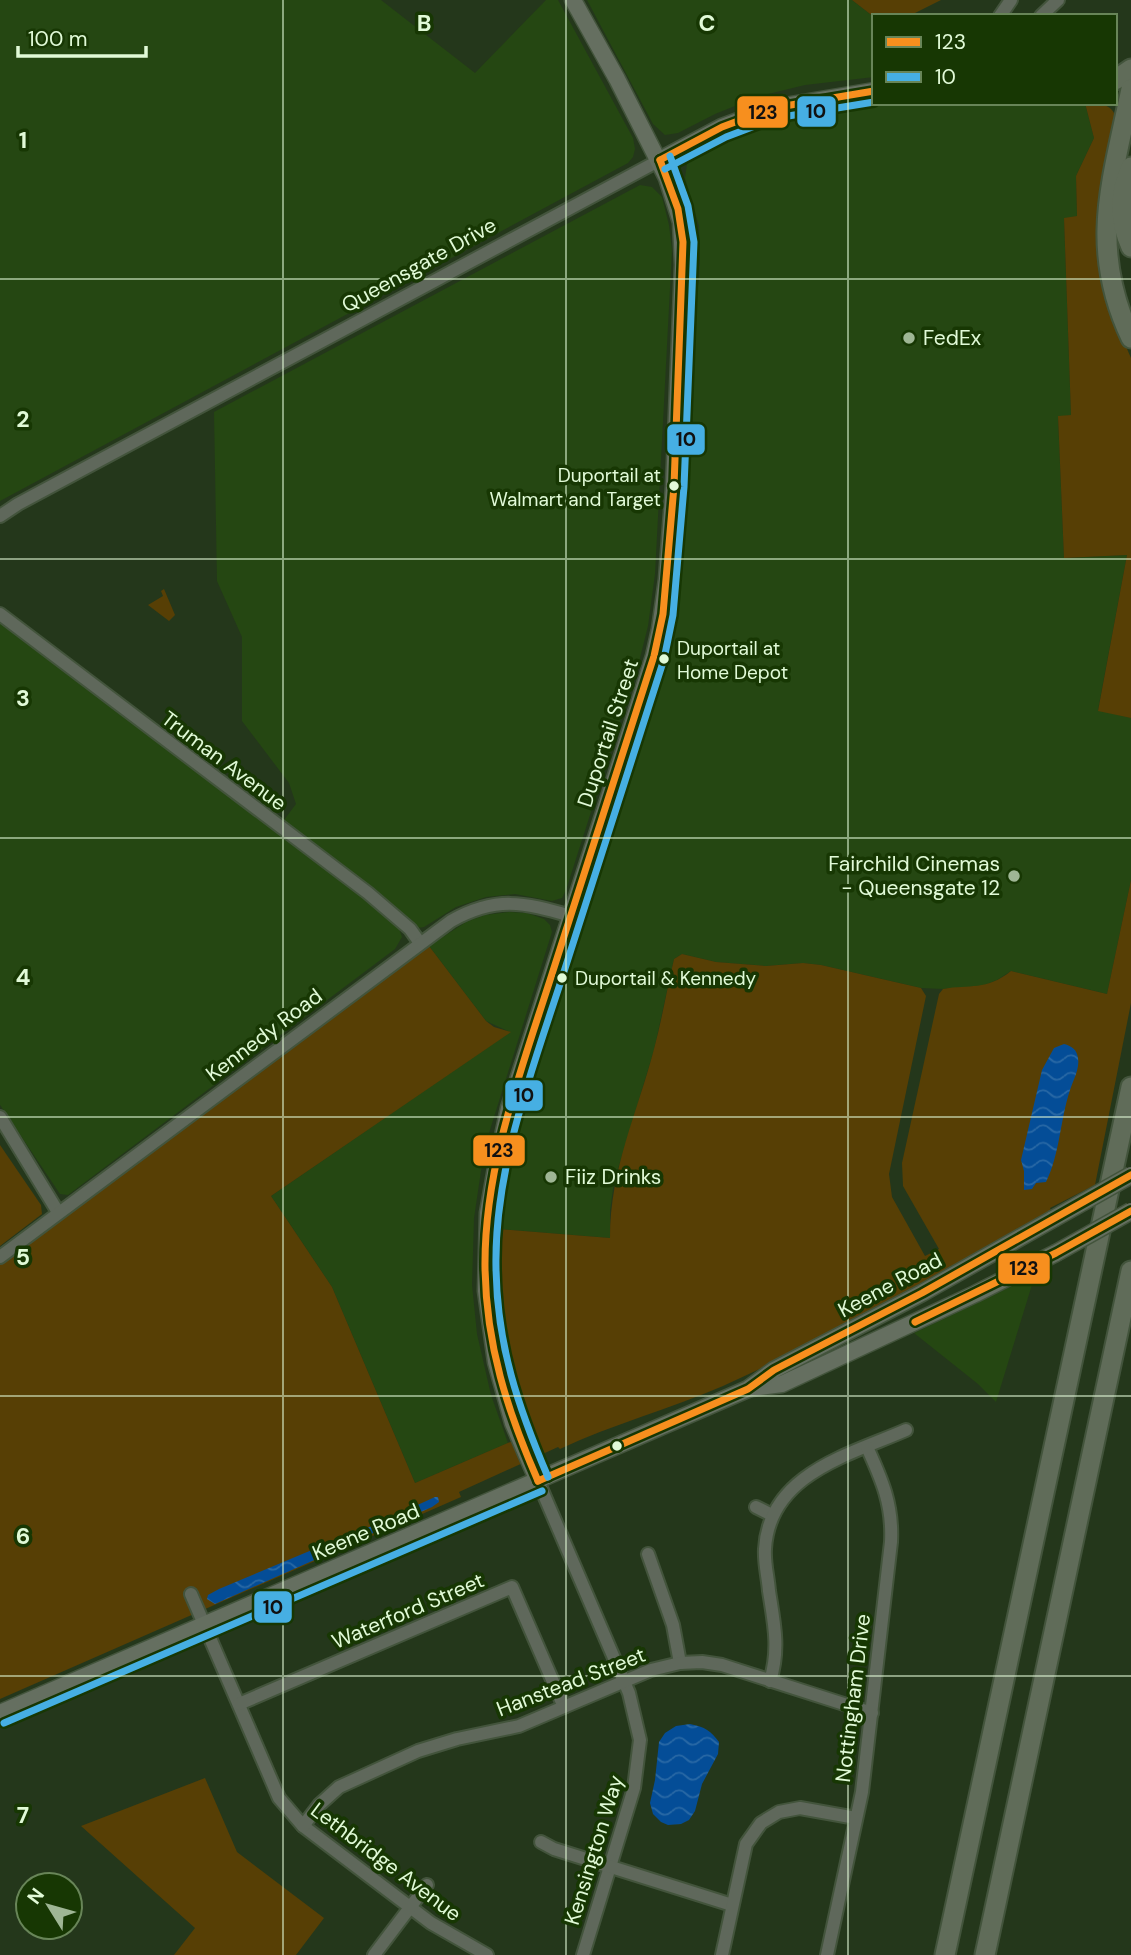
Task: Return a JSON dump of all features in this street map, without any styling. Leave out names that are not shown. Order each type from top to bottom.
[{"type":"highway","points":[[1131,89],[1105,226],[1114,294],[1131,338]]},
{"type":"highway","points":[[1131,167],[1121,208],[1131,247]]},
{"type":"highway","points":[[945,1955],[1131,1087]]},
{"type":"highway","points":[[985,1955],[1131,1271]]},
{"type":"main road","name":"Duportail Street","points":[[538,1481],[513,1423],[496,1362],[486,1297],[486,1241],[492,1184],[509,1108],[654,656],[665,598],[674,486],[684,254],[678,209],[660,160],[573,0]]},
{"type":"main road","name":"Queensgate Drive","points":[[660,160],[722,127],[773,108],[872,91]]},
{"type":"main road","name":"Keene Road","points":[[0,1713],[748,1389],[774,1370],[972,1265],[1131,1175]]},
{"type":"main road","name":"Keene Road","points":[[748,1389],[782,1384],[927,1317],[1056,1253],[1131,1211]]},
{"type":"main road","points":[[927,1317],[925,1306],[930,1298],[969,1274],[972,1265]]},
{"type":"street","points":[[1043,14],[1058,0]]},
{"type":"street","name":"Queensgate Drive","points":[[0,516],[660,160]]},
{"type":"street","name":"Truman Avenue","points":[[0,614],[368,893],[410,929],[421,943]]},
{"type":"street","name":"Kennedy Road","points":[[0,1257],[458,917],[490,905],[514,903],[529,904],[571,916]]},
{"type":"street","points":[[0,1117],[58,1212]]},
{"type":"street","points":[[770,1681],[777,1646],[765,1547],[772,1515],[782,1498],[808,1474],[906,1430]]},
{"type":"street","name":"Nottingham Drive","points":[[827,1955],[856,1818],[872,1713],[892,1522],[890,1503],[867,1447]]},
{"type":"street","name":"Kensington Way","points":[[538,1481],[624,1680],[636,1715],[640,1740],[634,1788],[583,1955]]},
{"type":"street","points":[[756,1507],[772,1515]]},
{"type":"street","points":[[648,1553],[673,1625],[680,1663]]},
{"type":"street","name":"Waterford Street","points":[[239,1704],[512,1587],[564,1707]]},
{"type":"street","name":"Lethbridge Avenue","points":[[191,1594],[279,1798],[303,1826],[410,1908],[487,1955]]},
{"type":"street","name":"Hanstead Street","points":[[303,1826],[328,1795],[350,1781],[439,1744],[519,1726],[624,1680],[680,1663],[722,1665],[872,1713]]},
{"type":"street","points":[[722,1955],[746,1844],[761,1823],[779,1812],[800,1808],[856,1818]]},
{"type":"street","points":[[541,1842],[554,1849],[732,1905]]},
{"type":"street","points":[[374,1955],[427,1885]]},
{"type":"shaded area","points":[[0,0],[381,0],[475,73],[546,0],[558,0],[633,138],[635,149],[628,163],[0,501]]},
{"type":"shaded area","points":[[587,0],[852,0],[872,15],[872,77],[805,85],[760,96],[715,114],[678,133],[665,135],[653,124]]},
{"type":"shaded area","points":[[852,0],[941,0],[913,14],[872,15]]},
{"type":"shaded area","points":[[872,105],[1086,105],[1094,138],[1076,176],[1077,216],[1064,219],[1071,415],[1058,417],[1064,558],[1127,555],[1098,710],[1131,718],[1131,880],[1107,994],[1011,971],[982,986],[921,988],[821,965],[803,963],[766,966],[716,962],[682,954],[674,959],[654,1050],[614,1182],[610,1238],[498,1229],[506,1172],[521,1112],[672,631],[681,556],[694,301],[700,260],[699,226],[685,178],[687,164],[692,157],[714,146],[769,124],[826,110]]},
{"type":"shaded area","points":[[1086,105],[1108,107],[1116,118],[1116,131],[1103,181],[1099,228],[1107,293],[1131,358],[1131,718],[1098,711],[1127,555],[1064,558],[1058,416],[1071,415],[1064,218],[1077,216],[1076,176],[1094,138]]},
{"type":"shaded area","points":[[640,185],[652,187],[662,197],[672,250],[655,574],[648,626],[639,662],[562,898],[552,901],[515,894],[486,897],[456,907],[418,928],[281,824],[296,804],[289,783],[242,721],[242,637],[217,581],[214,412]]},
{"type":"shaded area","points":[[164,589],[175,615],[169,621],[148,605],[163,596],[161,591]]},
{"type":"shaded area","points":[[0,622],[397,923],[402,937],[395,949],[68,1195],[60,1194],[0,1105]]},
{"type":"shaded area","points":[[1131,880],[1131,1003],[1095,1185],[1050,1208],[1052,1213],[848,1325],[765,1367],[703,1394],[560,1449],[558,1447],[459,1492],[461,1497],[0,1699],[0,1265],[413,957],[429,946],[486,1021],[494,1027],[511,1032],[271,1196],[332,1287],[415,1483],[531,1433],[514,1383],[503,1333],[498,1281],[498,1229],[610,1238],[614,1188],[619,1165],[654,1049],[674,959],[682,954],[716,962],[766,966],[803,963],[821,965],[921,988],[926,996],[889,1174],[892,1197],[925,1256],[939,1249],[903,1186],[902,1163],[939,994],[943,989],[994,982],[1011,971],[1107,994]]},
{"type":"shaded area","points":[[527,913],[544,919],[552,932],[489,1133],[474,1218],[472,1285],[477,1334],[491,1395],[508,1443],[415,1483],[332,1287],[271,1196],[510,1032],[486,1021],[429,946],[466,922],[485,915]]},
{"type":"shaded area","points":[[0,1145],[41,1205],[42,1214],[0,1246]]},
{"type":"shaded area","points":[[1035,1275],[996,1402],[978,1384],[914,1333]]},
{"type":"shaded area","points":[[205,1778],[237,1852],[324,1918],[296,1955],[174,1955],[195,1928],[81,1826]]},
{"type":"water","points":[[1064,1044],[1075,1051],[1078,1066],[1051,1171],[1046,1182],[1036,1183],[1032,1189],[1024,1190],[1021,1160],[1042,1070],[1054,1048]]},
{"type":"water","points":[[438,1497],[439,1502],[432,1507],[371,1534],[365,1529]]},
{"type":"water","points":[[331,1542],[337,1543],[337,1550],[215,1604],[207,1599],[208,1595],[219,1589]]},
{"type":"water","points":[[690,1724],[704,1728],[713,1735],[719,1742],[718,1754],[702,1784],[695,1811],[689,1820],[668,1825],[653,1814],[650,1803],[659,1742],[665,1733],[676,1726]]},
{"type":"transit line","name":"123","points":[[660,160],[722,127],[773,108],[872,91]]},
{"type":"transit line","name":"10","points":[[665,169],[726,137],[776,118],[872,102]]},
{"type":"transit line","name":"10","points":[[548,1477],[527,1426],[505,1350],[497,1296],[497,1231],[501,1195],[516,1122],[664,659],[673,615],[684,487],[694,242],[688,206],[670,156]]},
{"type":"transit line","name":"123","points":[[538,1481],[508,1403],[494,1350],[486,1296],[486,1229],[507,1118],[654,656],[663,614],[674,486],[683,242],[678,209],[660,160]]},
{"type":"transit line","name":"123","points":[[538,1481],[748,1389],[774,1370],[922,1293],[1131,1175]]},
{"type":"transit line","name":"123","points":[[915,1322],[1056,1253],[1131,1211]]},
{"type":"transit line","name":"10","points":[[4,1723],[542,1491]]},
{"type":"place","name":"FedEx","points":[[909,338]]},
{"type":"place","name":"Duportail at Walmart and Target","points":[[674,486]]},
{"type":"place","name":"Duportail at Home Depot","points":[[664,659]]},
{"type":"place","name":"Fairchild Cinemas - Queensgate 12","points":[[1014,876]]},
{"type":"place","name":"Duportail & Kennedy","points":[[562,978]]},
{"type":"place","name":"Fiiz Drinks","points":[[551,1177]]}]
